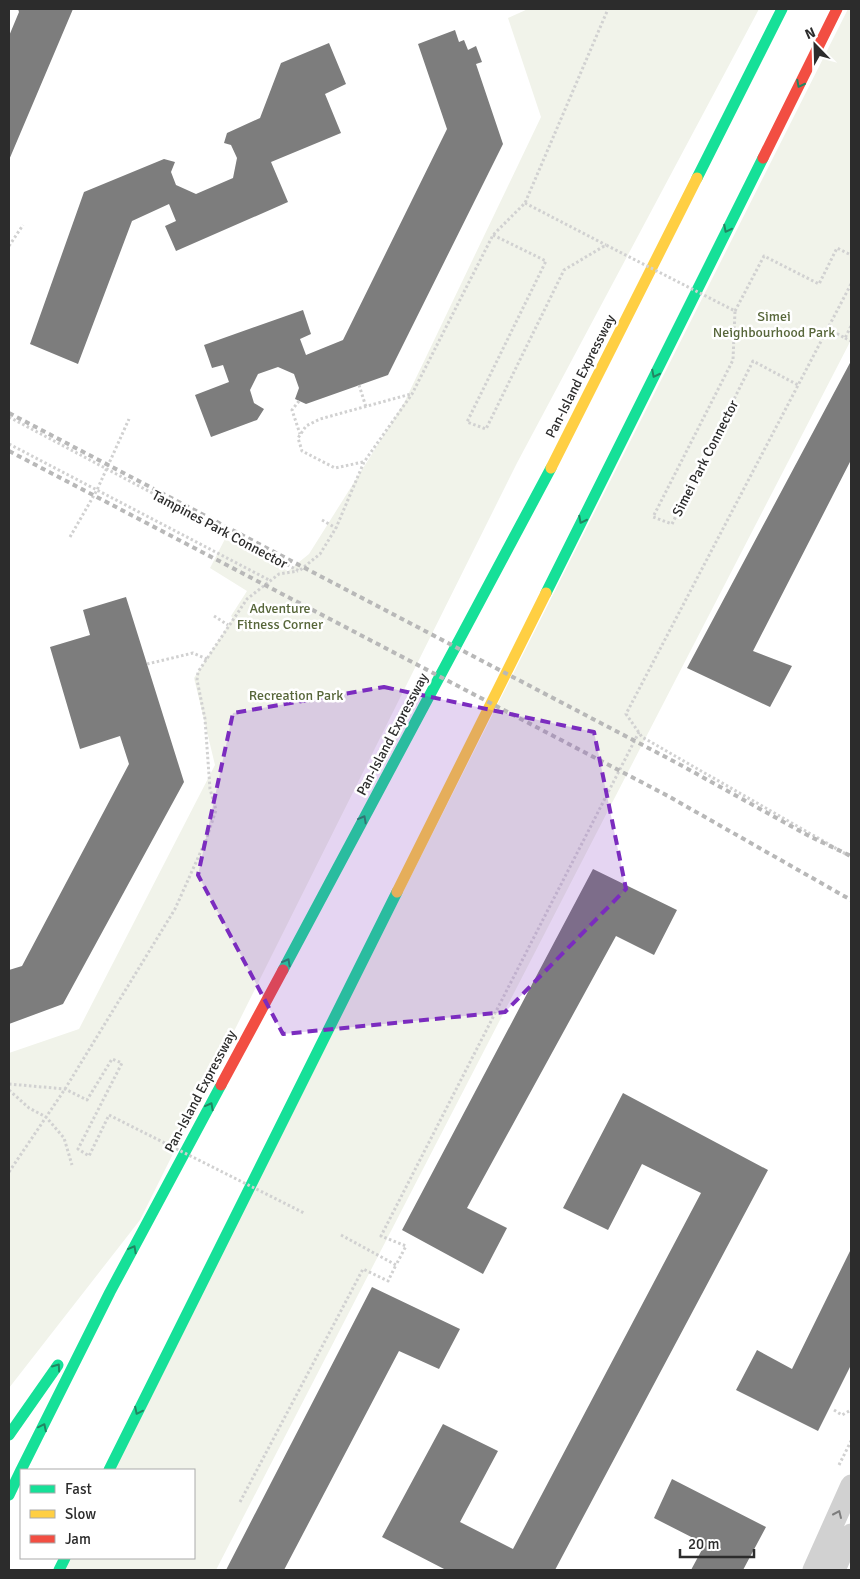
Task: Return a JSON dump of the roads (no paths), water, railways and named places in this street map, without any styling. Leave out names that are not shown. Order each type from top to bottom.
[{"type":"highway","name":"Pan-Island Expressway","points":[[22,1469],[110,1292],[536,497],[782,9]]},
{"type":"highway","points":[[108,1469],[837,9]]},
{"type":"highway","points":[[9,1436],[110,1292]]},
{"type":"highway","name":"Pan-Island Expressway","points":[[9,1496],[20,1472]]},
{"type":"street","points":[[813,1570],[851,1484]]},
{"type":"street","points":[[835,1570],[851,1534]]},
{"type":"railway","points":[[9,413],[677,763],[809,836],[851,856]]},
{"type":"railway","points":[[9,451],[668,796],[851,900]]},
{"type":"park label","name":"Simei Neighbourhood Park","points":[[774,324]]},
{"type":"park label","name":"Adventure Fitness Corner","points":[[280,616]]},
{"type":"park label","name":"Recreation Park","points":[[296,695]]}]
